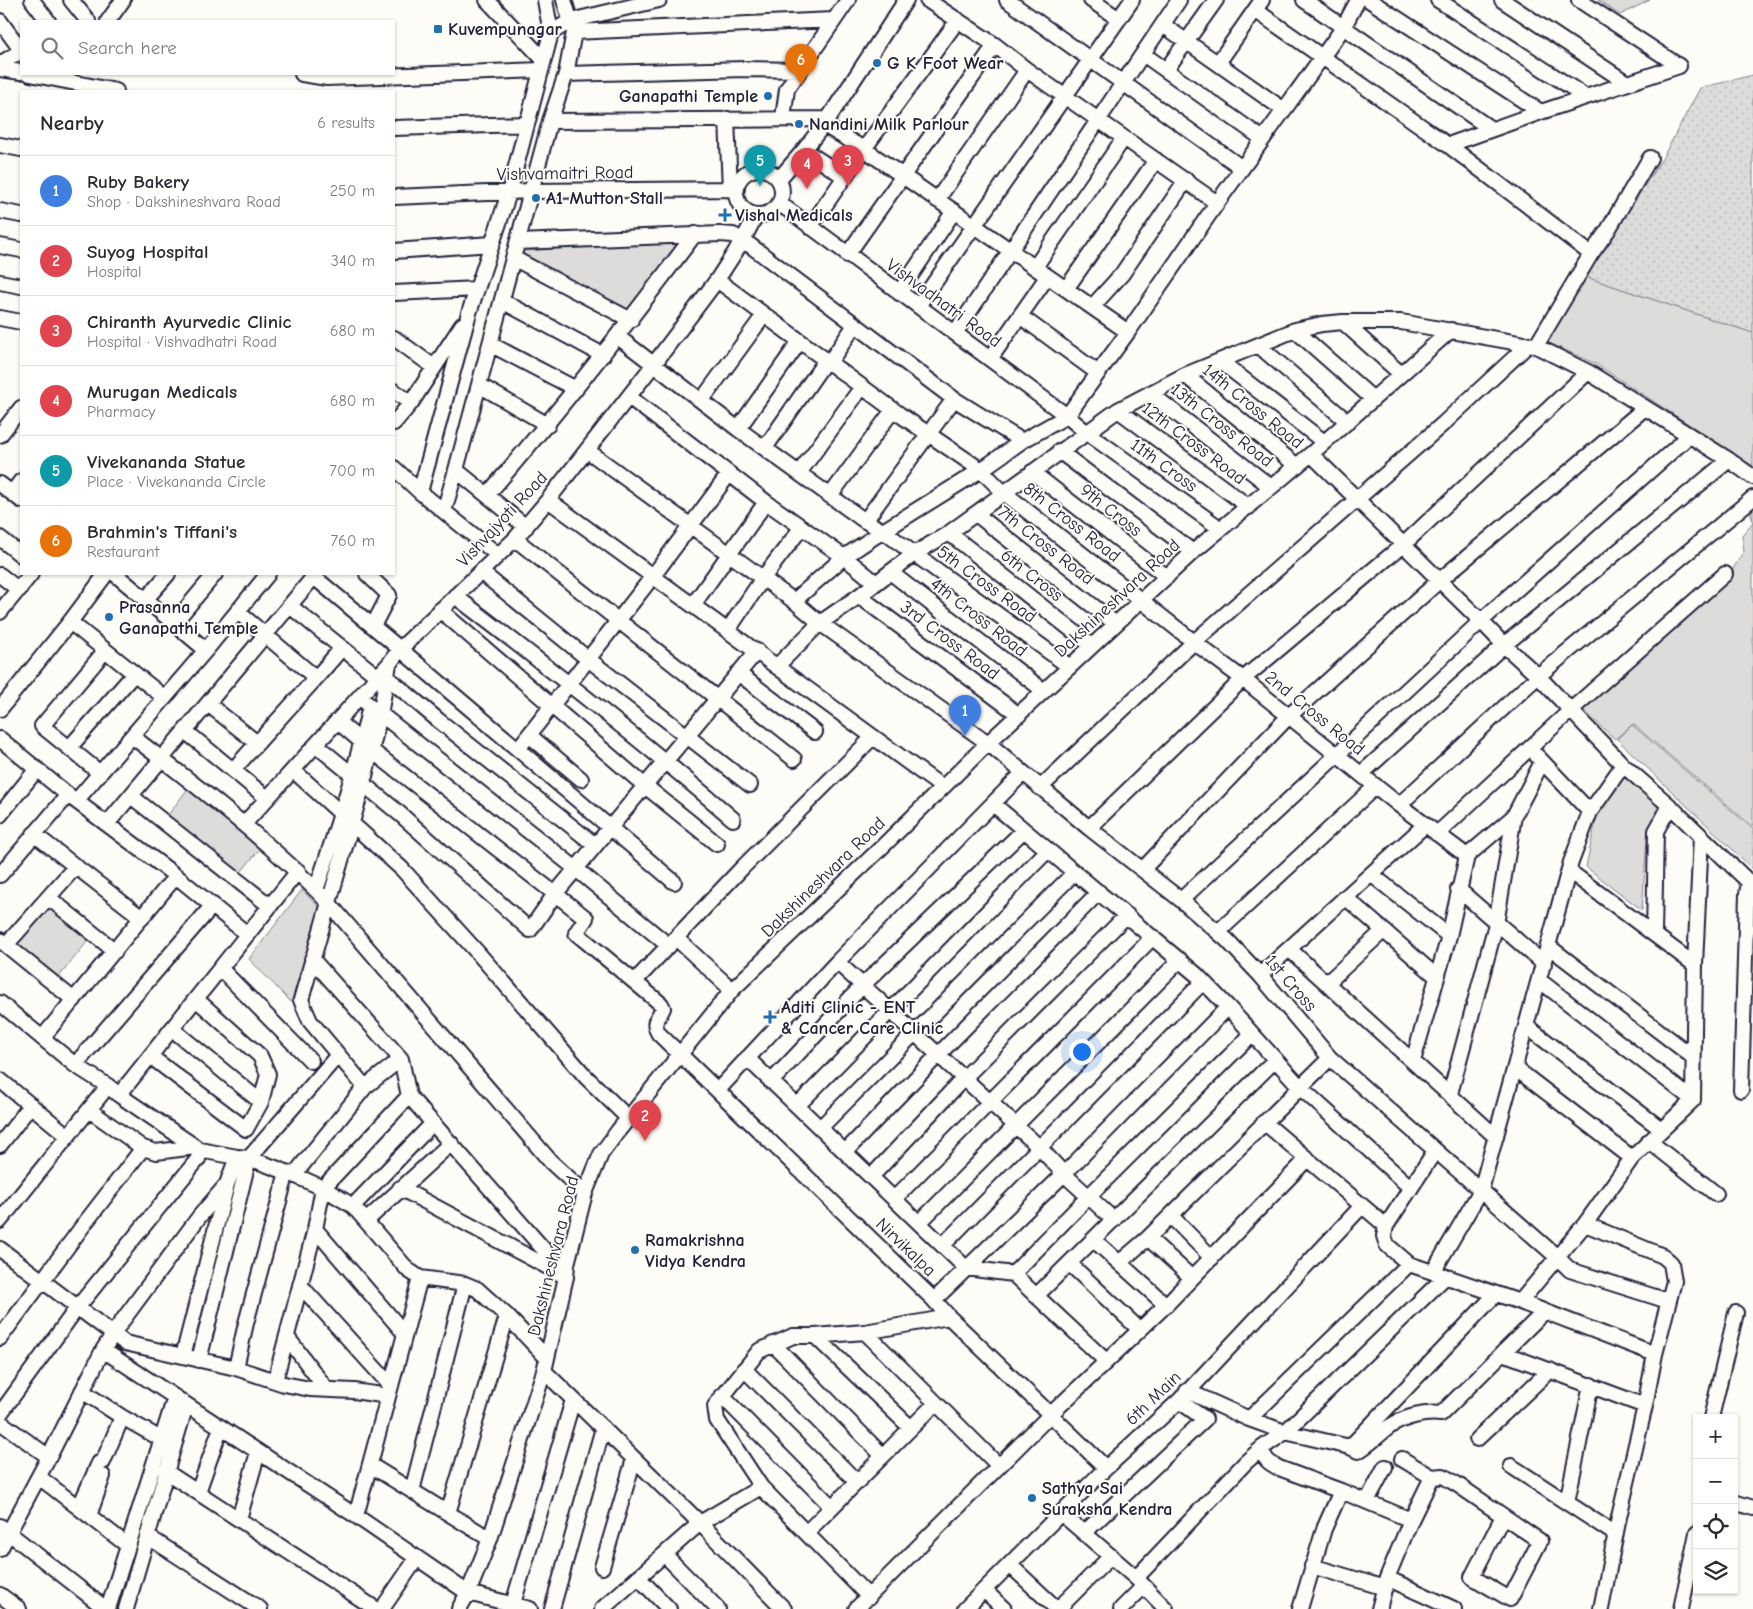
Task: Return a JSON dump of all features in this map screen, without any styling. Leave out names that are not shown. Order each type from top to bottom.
[{"type":"street","points":[[32,0],[47,20]]},
{"type":"street","points":[[72,0],[87,20]]},
{"type":"street","points":[[487,0],[543,65]]},
{"type":"street","points":[[420,492],[469,313],[509,192],[543,65],[551,33],[545,0]]},
{"type":"street","points":[[444,511],[550,121],[566,74],[572,26],[564,0]]},
{"type":"street","points":[[551,33],[659,0]]},
{"type":"street","points":[[784,118],[787,89],[848,0]]},
{"type":"street","points":[[779,179],[826,122],[906,0]]},
{"type":"street","points":[[928,0],[995,45],[1027,70],[1217,203]]},
{"type":"street","points":[[1007,0],[1242,168]]},
{"type":"street","points":[[1091,0],[1119,19]]},
{"type":"street","points":[[918,306],[1132,0]]},
{"type":"street","points":[[955,333],[1179,0]]},
{"type":"street","points":[[1166,70],[1216,0]]},
{"type":"street","points":[[1304,0],[1491,129]]},
{"type":"street","points":[[794,601],[844,557],[1022,442],[1067,416],[1128,332],[1217,203],[1344,28],[1358,0]]},
{"type":"street","points":[[1369,0],[1541,112]]},
{"type":"street","points":[[1438,0],[1586,97]]},
{"type":"street","points":[[1502,0],[1627,83]]},
{"type":"street","points":[[1448,144],[1679,66],[1579,0]]},
{"type":"street","points":[[109,20],[120,1]]},
{"type":"street","points":[[1218,63],[1258,5],[1322,57],[1448,144],[1590,254]]},
{"type":"street","points":[[572,26],[833,20]]},
{"type":"street","points":[[810,226],[958,20]]},
{"type":"street","points":[[0,21],[20,49]]},
{"type":"street","points":[[1163,25],[1284,110]]},
{"type":"street","points":[[847,255],[995,45]]},
{"type":"street","points":[[0,64],[20,51]]},
{"type":"street","points":[[1143,54],[1263,139]]},
{"type":"street","points":[[304,75],[326,85],[543,65]]},
{"type":"street","points":[[0,69],[20,72]]},
{"type":"street","points":[[566,74],[745,69],[800,70]]},
{"type":"street","points":[[936,200],[1027,70]]},
{"type":"street","points":[[35,75],[111,90]]},
{"type":"street","points":[[550,121],[784,118],[826,122],[1128,332]]},
{"type":"street","points":[[727,119],[733,189],[738,202],[743,208],[756,215],[771,212],[779,203],[782,194],[779,179],[767,170],[759,169],[752,170],[733,189]]},
{"type":"street","points":[[395,128],[527,124]]},
{"type":"street","points":[[1035,267],[1124,138]]},
{"type":"street","points":[[0,145],[20,149]]},
{"type":"street","points":[[804,150],[845,177]]},
{"type":"street","points":[[1040,788],[1194,642],[1533,345],[1590,254],[1608,230],[1650,158]]},
{"type":"street","points":[[1066,289],[1156,160]]},
{"type":"street","points":[[1092,307],[1122,274],[1186,180]]},
{"type":"street","name":"Vishvamaitri Road","points":[[395,197],[531,191],[733,189]]},
{"type":"street","name":"Vishvadhatri Road","points":[[779,203],[1086,432]]},
{"type":"street","points":[[0,211],[20,215]]},
{"type":"street","points":[[899,293],[954,211]]},
{"type":"street","name":"Vishvajyoti Road","points":[[244,824],[359,697],[384,673],[400,649],[515,539],[548,500],[588,451],[717,280],[744,240],[756,215]]},
{"type":"street","points":[[518,242],[694,234],[733,235],[744,240],[954,400],[1022,442]]},
{"type":"street","points":[[487,495],[548,425],[618,337],[694,234]]},
{"type":"street","points":[[395,251],[492,244]]},
{"type":"street","points":[[0,246],[20,250]]},
{"type":"street","points":[[513,258],[631,320]]},
{"type":"street","points":[[990,359],[1047,277]]},
{"type":"street","name":"8th Cross Road","points":[[717,280],[893,410],[981,470],[1003,492],[1140,600]]},
{"type":"street","points":[[0,282],[20,286]]},
{"type":"street","points":[[395,293],[477,289]]},
{"type":"street","points":[[502,301],[603,355]]},
{"type":"street","points":[[395,421],[411,402],[469,313]]},
{"type":"street","points":[[702,400],[764,314]]},
{"type":"street","points":[[1020,316],[1098,373]]},
{"type":"street","points":[[0,318],[20,322]]},
{"type":"street","points":[[1343,322],[1402,374]]},
{"type":"street","points":[[777,666],[820,623],[914,554],[976,514],[1060,450],[1118,410],[1185,375],[1294,330],[1322,324],[1401,322],[1533,345],[1588,372],[1753,476]]},
{"type":"street","points":[[765,448],[854,325]]},
{"type":"street","points":[[1294,330],[1374,399]]},
{"type":"street","name":"Dakshineshvara Road","points":[[459,1609],[468,1593],[490,1539],[546,1364],[561,1274],[567,1264],[586,1194],[601,1154],[628,1118],[732,990],[942,787],[1140,600],[1348,422],[1451,330]]},
{"type":"street","name":"5th Cross Road","points":[[618,337],[738,429],[864,521],[883,531],[1070,667]]},
{"type":"street","points":[[395,339],[434,367]]},
{"type":"street","points":[[738,429],[800,341]]},
{"type":"street","points":[[490,344],[576,389]]},
{"type":"street","points":[[1259,346],[1348,422]]},
{"type":"street","points":[[1220,361],[1324,442]]},
{"type":"street","points":[[1088,828],[1243,679],[1404,544],[1588,372]]},
{"type":"street","name":"14th Cross Road","points":[[1185,375],[1296,466]]},
{"type":"street","points":[[479,385],[548,425]]},
{"type":"street","points":[[799,473],[862,387]]},
{"type":"street","points":[[395,392],[411,402]]},
{"type":"street","name":"13th Cross Road","points":[[1150,393],[1272,487]]},
{"type":"street","points":[[629,397],[766,502],[844,557],[876,583]]},
{"type":"street","points":[[864,521],[954,400]]},
{"type":"street","points":[[1143,869],[1289,716],[1440,580],[1645,408]]},
{"type":"street","points":[[0,435],[20,409]]},
{"type":"street","points":[[830,496],[893,410]]},
{"type":"street","name":"12th Cross Road","points":[[1118,410],[1249,507]]},
{"type":"street","name":"11th Cross","points":[[1086,432],[1221,529]]},
{"type":"street","points":[[1181,900],[1481,621],[1689,436]]},
{"type":"street","points":[[1060,450],[1194,552]]},
{"type":"street","name":"1st Cross","points":[[588,451],[763,578],[820,623],[988,743],[1088,828],[1181,900],[1218,932],[1260,974],[1330,1058],[1570,1270],[1668,1301]]},
{"type":"street","points":[[1311,454],[1404,544],[1504,646],[1538,676],[1623,765],[1670,806],[1751,884],[1746,894],[1749,939],[1748,1040],[1741,1090]]},
{"type":"street","points":[[1361,774],[1504,646],[1730,460]]},
{"type":"street","points":[[395,469],[420,492],[498,555]]},
{"type":"street","points":[[456,470],[526,526]]},
{"type":"street","name":"9th Cross","points":[[1032,472],[1167,577]]},
{"type":"street","points":[[518,749],[653,576],[729,474]]},
{"type":"street","points":[[0,484],[16,497],[20,484]]},
{"type":"street","points":[[1399,805],[1538,676],[1753,498]]},
{"type":"street","points":[[548,500],[942,787]]},
{"type":"street","points":[[692,605],[766,502]]},
{"type":"street","name":"7th Cross Road","points":[[976,514],[1116,624]]},
{"type":"street","points":[[728,630],[763,578],[802,527]]},
{"type":"street","name":"6th Cross","points":[[949,533],[1092,646]]},
{"type":"street","points":[[0,538],[20,555]]},
{"type":"street","points":[[515,539],[794,759]]},
{"type":"street","points":[[481,572],[588,659],[750,785]]},
{"type":"street","name":"4th Cross Road","points":[[890,572],[1044,691]]},
{"type":"street","points":[[1436,834],[1571,710],[1725,574]]},
{"type":"street","points":[[0,575],[19,590]]},
{"type":"street","points":[[0,612],[30,575]]},
{"type":"street","points":[[0,710],[105,575]]},
{"type":"street","points":[[116,575],[206,650]]},
{"type":"street","points":[[146,599],[167,575]]},
{"type":"street","points":[[174,622],[214,575]]},
{"type":"street","points":[[0,875],[34,834],[100,773],[133,737],[267,575]]},
{"type":"street","points":[[107,824],[315,575],[674,882]]},
{"type":"street","points":[[368,575],[389,595],[373,626]]},
{"type":"street","points":[[455,596],[570,683],[733,819]]},
{"type":"street","name":"3rd Cross Road","points":[[859,596],[1019,715]]},
{"type":"street","name":"2nd Cross Road","points":[[1140,600],[1243,679],[1436,834],[1467,856]]},
{"type":"street","points":[[290,606],[342,648],[384,673],[438,720],[595,845]]},
{"type":"street","points":[[440,610],[644,786],[717,844]]},
{"type":"street","points":[[238,612],[316,678]]},
{"type":"street","points":[[70,622],[164,698]]},
{"type":"street","points":[[233,770],[342,648]]},
{"type":"street","points":[[100,773],[42,726],[105,651]]},
{"type":"street","points":[[316,744],[400,814],[530,930],[575,868],[757,651]]},
{"type":"street","points":[[365,1088],[310,1021],[301,1000],[328,902],[384,673]]},
{"type":"street","points":[[738,673],[815,732]]},
{"type":"street","points":[[69,748],[134,674]]},
{"type":"street","points":[[359,697],[732,990]]},
{"type":"street","points":[[208,704],[257,743]]},
{"type":"street","points":[[337,721],[586,918],[576,933],[635,981],[742,868],[873,736]]},
{"type":"street","points":[[186,731],[267,798]]},
{"type":"street","points":[[529,735],[581,779]]},
{"type":"street","points":[[133,737],[244,824],[298,871],[328,902],[552,1162],[586,1194]]},
{"type":"street","points":[[0,739],[72,798],[176,876],[247,934]]},
{"type":"street","points":[[1529,748],[1590,812]]},
{"type":"street","points":[[1450,1094],[1496,924],[1514,816],[1542,762]]},
{"type":"street","points":[[1121,1609],[1140,1582],[1246,1462],[1285,1432],[1439,1275],[1480,1190],[1569,871],[1590,812],[1623,765]]},
{"type":"street","points":[[0,815],[37,769]]},
{"type":"street","points":[[292,770],[402,869],[586,1077],[628,1118]]},
{"type":"street","points":[[718,1090],[837,962],[1023,773]]},
{"type":"street","points":[[1218,932],[1376,786]]},
{"type":"street","points":[[131,796],[270,906]]},
{"type":"street","points":[[992,804],[1180,960],[1228,1007],[1301,1088],[1411,1188]]},
{"type":"street","points":[[1654,934],[1656,831],[1670,806]]},
{"type":"street","points":[[1413,1061],[1448,936],[1467,856],[1514,816]]},
{"type":"street","points":[[316,890],[347,819]]},
{"type":"street","points":[[1260,974],[1425,825]]},
{"type":"street","points":[[772,1082],[863,985],[1024,830]]},
{"type":"street","points":[[34,834],[142,918]]},
{"type":"street","points":[[1520,1302],[1585,1224],[1632,1158],[1693,1100],[1695,965],[1701,836]]},
{"type":"street","points":[[797,1106],[1048,850]]},
{"type":"street","points":[[74,1000],[3,943],[49,898],[76,866]]},
{"type":"street","points":[[120,1095],[298,871]]},
{"type":"street","points":[[1569,871],[1695,965]]},
{"type":"street","points":[[820,1128],[1075,872]]},
{"type":"street","points":[[1371,874],[1448,936]]},
{"type":"street","points":[[42,1038],[176,876]]},
{"type":"street","points":[[1458,889],[1544,964]]},
{"type":"street","points":[[845,1152],[1099,892]]},
{"type":"street","points":[[49,898],[114,951]]},
{"type":"street","points":[[1345,898],[1437,977]]},
{"type":"street","points":[[75,1065],[213,905]]},
{"type":"street","points":[[871,1177],[964,1078],[1127,916]]},
{"type":"street","points":[[1327,983],[1383,931]]},
{"type":"street","points":[[894,1199],[1153,937]]},
{"type":"street","points":[[1548,946],[1693,1057]]},
{"type":"street","points":[[1289,948],[1496,1137]]},
{"type":"street","points":[[312,959],[401,1059],[409,1096],[553,1260],[561,1274]]},
{"type":"street","points":[[919,1223],[1180,960]]},
{"type":"street","points":[[837,962],[916,1032],[1114,1220]]},
{"type":"street","points":[[220,968],[311,1061]]},
{"type":"street","points":[[1539,980],[1693,1100]]},
{"type":"street","name":"Nirvikalpa","points":[[635,981],[661,1004],[662,1008],[655,1022],[655,1028],[659,1034],[1106,1468]]},
{"type":"street","points":[[943,1245],[1203,982]]},
{"type":"street","points":[[150,1056],[246,1128],[261,1102],[268,1074],[260,1056],[196,998]]},
{"type":"street","points":[[0,1003],[75,1065],[198,1148]]},
{"type":"street","points":[[934,1300],[1064,1174],[1228,1007]]},
{"type":"street","points":[[1526,1026],[1662,1129]]},
{"type":"street","points":[[172,1029],[261,1102]]},
{"type":"street","points":[[1013,1274],[1252,1034]]},
{"type":"street","points":[[0,1549],[4,1530],[39,1477],[103,1350],[113,1334],[199,1217],[227,1184],[243,1158],[338,1055]]},
{"type":"street","points":[[747,1058],[966,1268],[1013,1274],[1106,1361]]},
{"type":"street","points":[[1120,1262],[1172,1216],[1330,1058]]},
{"type":"street","points":[[236,1368],[246,1323],[290,1173],[365,1088],[401,1059]]},
{"type":"street","points":[[1036,1296],[1275,1060]]},
{"type":"street","points":[[1515,1068],[1632,1158]]},
{"type":"street","points":[[0,1080],[68,1136]]},
{"type":"street","points":[[0,1221],[108,1086]]},
{"type":"street","points":[[275,1381],[315,1228],[323,1188],[409,1096]]},
{"type":"street","points":[[0,1145],[31,1105]]},
{"type":"street","points":[[89,1110],[143,1148],[156,1152],[198,1148],[243,1158],[290,1173],[323,1188],[353,1206],[408,1270],[420,1278],[465,1284],[478,1289],[507,1316],[573,1400],[700,1523],[784,1609]]},
{"type":"street","points":[[1264,1122],[1361,1207],[1386,1226]]},
{"type":"street","points":[[353,1206],[434,1123]]},
{"type":"street","points":[[1649,1141],[1716,1194]]},
{"type":"street","points":[[366,1221],[451,1143]]},
{"type":"street","points":[[0,1338],[143,1148]]},
{"type":"street","points":[[0,1414],[77,1308],[198,1160],[198,1148]]},
{"type":"street","points":[[1435,1151],[1386,1226],[1384,1236],[1387,1245],[1409,1264],[1520,1302],[1654,1354]]},
{"type":"street","points":[[199,1360],[243,1158]]},
{"type":"street","points":[[856,1609],[1051,1414],[1140,1330],[1307,1159]]},
{"type":"street","points":[[183,1356],[227,1184]]},
{"type":"street","points":[[400,1188],[561,1274]]},
{"type":"street","name":"6th Main","points":[[965,1609],[1106,1468],[1183,1396],[1361,1207]]},
{"type":"street","points":[[1172,1216],[1212,1258]]},
{"type":"street","points":[[1585,1224],[1663,1256],[1671,1263],[1674,1281],[1654,1354],[1645,1406],[1615,1534],[1601,1609]]},
{"type":"street","points":[[315,1228],[405,1334]]},
{"type":"street","points":[[1148,1238],[1192,1278]]},
{"type":"street","points":[[1094,1240],[1166,1304]]},
{"type":"street","points":[[0,1249],[41,1282],[125,1343],[236,1368],[275,1381],[310,1389],[390,1391]]},
{"type":"street","points":[[1070,1264],[1140,1330]]},
{"type":"street","points":[[1249,1419],[1409,1264]]},
{"type":"street","points":[[356,1516],[420,1278]]},
{"type":"street","points":[[412,1491],[465,1284]]},
{"type":"street","points":[[300,1285],[390,1391]]},
{"type":"street","points":[[1350,1447],[1496,1294]]},
{"type":"street","points":[[1183,1396],[1285,1432],[1350,1447],[1358,1451],[1391,1426],[1428,1412],[1441,1414],[1544,1312]]},
{"type":"street","points":[[1712,1414],[1736,1313]]},
{"type":"street","points":[[448,1513],[507,1316]]},
{"type":"street","points":[[869,1597],[761,1487],[717,1420],[715,1406],[759,1351],[794,1336],[865,1332],[949,1317]]},
{"type":"street","points":[[865,1332],[999,1466]]},
{"type":"street","points":[[815,1336],[911,1428]]},
{"type":"street","points":[[287,1337],[327,1390]]},
{"type":"street","points":[[773,1344],[882,1456]]},
{"type":"street","points":[[103,1350],[356,1516],[468,1593],[530,1609]]},
{"type":"street","points":[[1503,1353],[1645,1406]]},
{"type":"street","points":[[744,1369],[857,1482]]},
{"type":"street","points":[[1477,1439],[1550,1370]]},
{"type":"street","points":[[1566,1502],[1591,1385]]},
{"type":"street","points":[[82,1391],[161,1439]]},
{"type":"street","points":[[722,1396],[832,1507]]},
{"type":"street","points":[[1084,1533],[1205,1419],[1183,1396]]},
{"type":"street","points":[[513,1604],[573,1400]]},
{"type":"street","points":[[4,1530],[107,1609],[161,1439],[180,1401]]},
{"type":"street","points":[[126,1609],[166,1471],[180,1401]]},
{"type":"street","points":[[806,1533],[936,1403]]},
{"type":"street","points":[[84,1512],[106,1467],[103,1462],[122,1417]]},
{"type":"street","points":[[0,1422],[49,1457]]},
{"type":"street","points":[[198,1492],[221,1427]]},
{"type":"street","points":[[552,1609],[603,1428]]},
{"type":"street","points":[[1262,1448],[1264,1457],[1269,1463],[1410,1520]]},
{"type":"street","points":[[238,1519],[258,1452]]},
{"type":"street","points":[[602,1567],[634,1459]]},
{"type":"street","points":[[1402,1459],[1432,1477],[1443,1476],[1503,1516],[1540,1541],[1510,1599],[1472,1577],[1503,1516]]},
{"type":"street","points":[[370,1465],[490,1539]]},
{"type":"street","points":[[1512,1466],[1615,1534]]},
{"type":"street","points":[[1366,1501],[1385,1467]]},
{"type":"street","points":[[166,1471],[376,1609]]},
{"type":"street","points":[[39,1477],[127,1546]]},
{"type":"street","points":[[1379,1609],[1386,1583],[1410,1520],[1432,1477]]},
{"type":"street","points":[[610,1606],[638,1577],[700,1523],[761,1487]]},
{"type":"street","points":[[1300,1609],[1324,1529],[1342,1491]]},
{"type":"street","points":[[1738,1503],[1753,1508]]},
{"type":"street","points":[[1062,1514],[1140,1582],[1163,1608]]},
{"type":"street","points":[[147,1536],[260,1609]]},
{"type":"street","points":[[1681,1609],[1694,1549]]},
{"type":"street","points":[[665,1555],[718,1609]]},
{"type":"street","points":[[1010,1565],[1057,1609],[1111,1556]]},
{"type":"street","points":[[382,1609],[417,1558]]},
{"type":"street","points":[[1312,1566],[1386,1583],[1454,1609]]},
{"type":"street","points":[[638,1577],[669,1609]]},
{"type":"street","points":[[984,1590],[1004,1609]]},
{"type":"street","points":[[0,1595],[19,1609]]},
{"type":"shaded area","points":[[1598,0],[1650,0],[1620,15]]},
{"type":"shaded area","points":[[1753,75],[1753,333],[1586,277],[1663,157],[1700,88]]},
{"type":"shaded area","points":[[685,241],[628,313],[523,259],[523,251]]},
{"type":"shaded area","points":[[1586,277],[1753,333],[1753,466],[1596,364],[1547,342]]},
{"type":"shaded area","points":[[1753,503],[1753,522],[1749,507]]},
{"type":"shaded area","points":[[1753,522],[1753,827],[1633,724],[1615,739],[1579,706],[1728,577],[1744,551],[1742,535]]},
{"type":"shaded area","points":[[1632,725],[1753,829],[1753,869],[1617,739]]},
{"type":"shaded area","points":[[1625,774],[1659,803],[1647,838],[1642,910],[1586,867],[1598,810]]},
{"type":"shaded area","points":[[189,787],[262,846],[238,876],[165,819]]},
{"type":"shaded area","points":[[302,890],[323,911],[291,1002],[249,959]]},
{"type":"shaded area","points":[[47,902],[91,937],[58,978],[16,944]]},
{"type":"place","name":"Kuvempunagar","points":[[438,29]]},
{"type":"place","name":"G K Foot Wear","points":[[877,63]]},
{"type":"place","name":"Brahmin's Tiffani's","points":[[801,85]]},
{"type":"place","name":"Ganapathi Temple","points":[[768,96]]},
{"type":"place","name":"Nandini Milk Parlour","points":[[799,124]]},
{"type":"place","name":"Vivekananda Statue","points":[[760,186]]},
{"type":"place","name":"Chiranth Ayurvedic Clinic","points":[[848,186]]},
{"type":"place","name":"Murugan Medicals","points":[[807,189]]},
{"type":"place","name":"A1 Mutton Stall","points":[[536,198]]},
{"type":"place","name":"Vishal Medicals","points":[[725,215]]},
{"type":"place","name":"Prasanna Ganapathi Temple","points":[[109,617]]},
{"type":"place","name":"Ruby Bakery","points":[[965,736]]},
{"type":"place","name":"Aditi Clinic - ENT & Cancer Care Clinic","points":[[770,1017]]},
{"type":"place","name":"Suyog Hospital","points":[[645,1141]]},
{"type":"place","name":"Ramakrishna Vidya Kendra","points":[[635,1250]]},
{"type":"place","name":"Sathya Sai Suraksha Kendra","points":[[1032,1498]]}]
